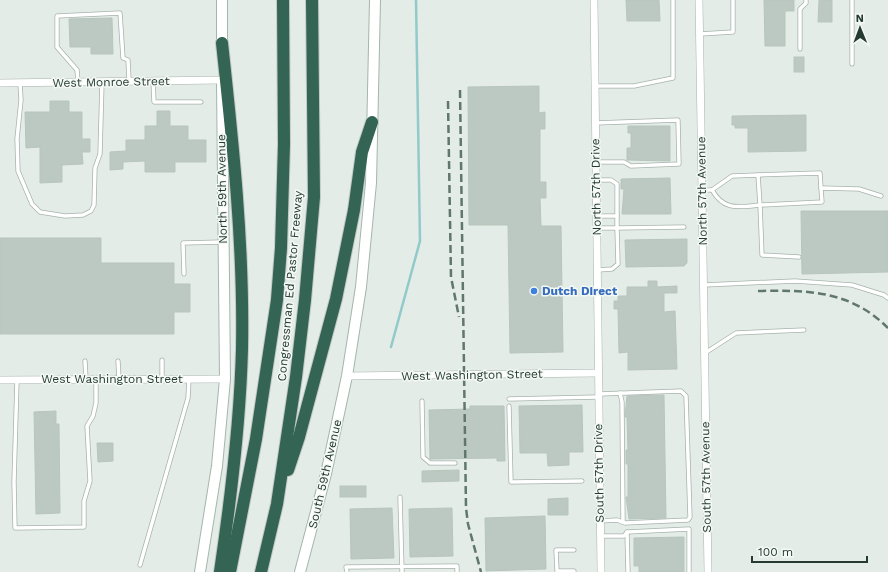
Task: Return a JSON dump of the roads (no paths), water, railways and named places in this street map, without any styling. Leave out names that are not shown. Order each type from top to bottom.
[{"type":"highway","name":"Congressman Ed Pastor Freeway","points":[[230,572],[256,439],[277,300],[281,248],[284,144],[283,0]]},
{"type":"highway","name":"Congressman Ed Pastor Freeway","points":[[261,572],[277,504],[296,377],[314,197],[312,0]]},
{"type":"highway","points":[[220,572],[236,459],[242,347],[239,232],[222,43]]},
{"type":"highway","points":[[277,504],[299,437],[336,299],[354,210],[362,152],[372,122]]},
{"type":"main road","name":"North 59th Avenue","points":[[222,0],[225,379]]},
{"type":"main road","points":[[347,376],[366,246],[371,183],[375,0]]},
{"type":"main road","name":"South 59th Avenue","points":[[300,572],[326,474],[347,376]]},
{"type":"main road","points":[[200,572],[217,466],[225,379]]},
{"type":"street","name":"North 57th Drive","points":[[594,0],[598,373]]},
{"type":"street","name":"North 57th Avenue","points":[[700,0],[705,381]]},
{"type":"street","name":"West Monroe Street","points":[[0,83],[222,80]]},
{"type":"street","name":"West Washington Street","points":[[347,376],[598,373]]},
{"type":"street","name":"South 57th Drive","points":[[598,373],[601,572]]},
{"type":"street","name":"West Washington Street","points":[[0,380],[225,379]]},
{"type":"street","name":"South 57th Avenue","points":[[705,381],[708,572]]},
{"type":"lane","points":[[595,86],[634,86],[673,78],[673,0]]},
{"type":"lane","points":[[700,34],[734,32],[733,0]]},
{"type":"lane","points":[[800,49],[800,9],[806,0]]},
{"type":"lane","points":[[852,0],[852,64]]},
{"type":"lane","points":[[78,82],[78,70],[58,47],[57,16],[120,13],[123,58],[128,60],[129,81]]},
{"type":"lane","points":[[20,83],[21,100],[17,139],[18,171],[32,204],[40,212],[65,216],[83,215],[91,211],[94,205],[95,168],[100,154],[102,81]]},
{"type":"lane","points":[[153,81],[154,102],[201,102]]},
{"type":"lane","points":[[595,123],[678,120],[678,164],[631,166],[624,162],[595,162]]},
{"type":"lane","points":[[702,190],[712,190],[732,176],[820,173],[822,202],[728,206],[718,200],[712,190]]},
{"type":"lane","points":[[758,176],[762,255],[799,257]]},
{"type":"lane","points":[[596,180],[611,180],[617,184],[616,216],[618,264],[612,269],[597,270]]},
{"type":"lane","points":[[821,188],[859,189],[881,196]]},
{"type":"lane","points":[[596,216],[616,216]]},
{"type":"lane","points":[[596,228],[684,227]]},
{"type":"lane","points":[[184,274],[183,243],[223,242]]},
{"type":"lane","points":[[704,285],[795,281],[852,285],[884,295],[888,298]]},
{"type":"lane","points":[[705,354],[736,333],[804,330]]},
{"type":"lane","points":[[162,360],[162,379]]},
{"type":"lane","points":[[85,361],[86,379]]},
{"type":"lane","points":[[118,361],[119,379]]},
{"type":"lane","points":[[17,380],[14,482],[15,528],[84,527],[84,501],[90,481],[88,426],[93,416],[96,403],[96,379]]},
{"type":"lane","points":[[140,565],[188,398],[189,379]]},
{"type":"lane","points":[[509,398],[598,396],[620,393],[681,391],[686,396],[690,518],[688,520],[622,522],[617,520],[600,521]]},
{"type":"lane","points":[[620,393],[622,402],[622,522]]},
{"type":"lane","points":[[422,401],[424,457],[430,463],[455,463]]},
{"type":"lane","points":[[509,406],[511,482],[582,482]]},
{"type":"lane","points":[[400,497],[402,572]]},
{"type":"lane","points":[[600,536],[624,536],[627,532],[689,529],[690,572]]},
{"type":"lane","points":[[627,532],[628,572]]},
{"type":"lane","points":[[574,550],[556,550],[557,571],[574,571]]},
{"type":"lane","points":[[347,572],[346,567],[402,566],[457,566],[457,572]]},
{"type":"waterway","points":[[391,347],[420,241],[416,0]]},
{"type":"railway","points":[[460,90],[466,508],[468,524],[481,572]]},
{"type":"railway","points":[[448,101],[451,277],[459,317]]},
{"type":"railway","points":[[758,291],[811,292],[843,299],[874,315],[888,328]]},
{"type":"place","name":"Dutch Direct","points":[[534,291]]}]
